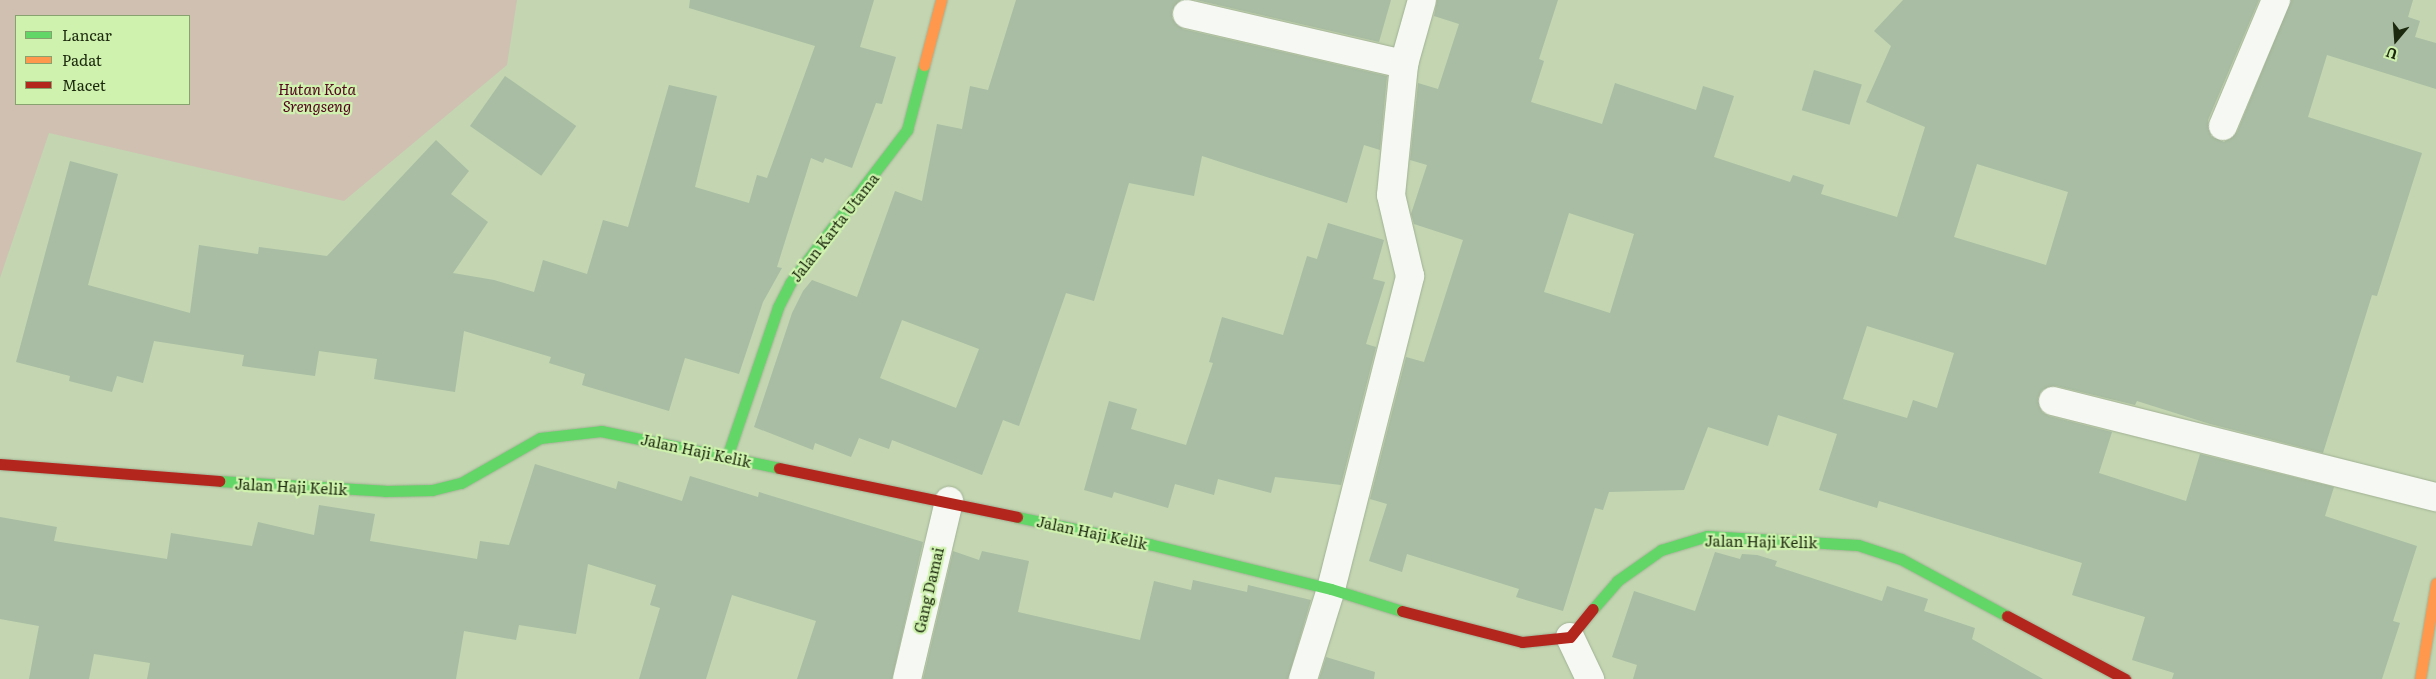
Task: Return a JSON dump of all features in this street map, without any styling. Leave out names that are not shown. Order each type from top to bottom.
[{"type":"street","name":"Jalan Karta Utama","points":[[727,457],[778,307],[790,282],[907,130],[941,0]]},
{"type":"street","points":[[1303,679],[1331,588],[1410,276],[1391,195],[1404,64],[1422,0]]},
{"type":"street","points":[[2223,126],[2276,0]]},
{"type":"street","points":[[1187,14],[1404,64]]},
{"type":"street","points":[[2053,401],[2436,497]]},
{"type":"street","name":"Jalan Haji Kelik","points":[[0,464],[385,492],[432,490],[461,483],[540,438],[570,432],[600,431],[949,501],[1149,544],[1331,588],[1450,625],[1522,642],[1570,637],[1617,581],[1661,550],[1707,536],[1805,540],[1858,545],[1901,559],[2124,679]]},
{"type":"street","name":"Gang Damai","points":[[907,679],[949,501]]},
{"type":"street","points":[[2420,679],[2436,583]]},
{"type":"street","points":[[1570,637],[1590,679]]},
{"type":"green space","name":"Hutan Kota Srengseng","points":[[0,0],[517,0],[507,65],[344,201],[49,133],[0,278]]},
{"type":"building","points":[[690,0],[874,0],[860,47],[896,57],[882,104],[876,103],[852,168],[825,158],[823,163],[811,158],[777,267],[782,268],[763,302],[739,374],[685,358],[669,411],[582,385],[585,374],[549,363],[551,357],[464,331],[455,392],[374,379],[377,359],[319,351],[315,376],[242,366],[244,355],[154,341],[143,383],[117,376],[112,392],[69,381],[70,376],[16,362],[70,161],[118,174],[88,285],[190,313],[199,245],[258,254],[259,247],[327,256],[436,140],[469,171],[451,194],[488,222],[453,273],[494,280],[534,292],[543,260],[587,274],[603,220],[628,227],[669,85],[717,96],[695,187],[749,203],[757,175],[767,178],[815,46],[689,8]]},
{"type":"building","points":[[1016,0],[1181,0],[1172,10],[1172,18],[1183,29],[1387,76],[1380,150],[1364,145],[1347,203],[1202,156],[1194,196],[1129,183],[1094,301],[1066,293],[1019,426],[1003,420],[982,475],[892,440],[889,449],[859,438],[851,457],[815,443],[813,450],[754,427],[792,313],[803,291],[812,280],[857,297],[895,191],[922,201],[937,124],[962,129],[970,86],[988,90]],"holes":[[[902,320],[979,349],[956,408],[880,378]]]},
{"type":"building","points":[[1196,0],[1391,0],[1379,42]]},
{"type":"building","points":[[1437,0],[1558,0],[1539,59],[1544,61],[1531,102],[1602,124],[1615,83],[1696,110],[1703,86],[1734,96],[1714,157],[1790,182],[1793,175],[1824,185],[1821,194],[1897,217],[1925,127],[1866,102],[1891,46],[1874,31],[1903,0],[2259,0],[2208,120],[2211,136],[2224,142],[2237,132],[2291,0],[2413,0],[2408,17],[2420,21],[2415,37],[2436,43],[2436,89],[2327,55],[2308,117],[2422,153],[2377,296],[2372,295],[2323,453],[2210,424],[2137,401],[2135,405],[2056,386],[2042,390],[2038,398],[2042,412],[2049,416],[2112,432],[2099,473],[2186,501],[2200,454],[2334,487],[2325,516],[2417,546],[2393,621],[2400,623],[2382,679],[2172,679],[2174,673],[2132,660],[2145,617],[2072,595],[2082,563],[1879,501],[1877,508],[1819,490],[1837,434],[1778,415],[1768,446],[1708,427],[1684,490],[1609,492],[1603,510],[1595,508],[1563,611],[1516,597],[1519,589],[1407,554],[1402,572],[1369,561],[1387,504],[1370,499],[1406,357],[1424,362],[1463,240],[1414,224],[1411,214],[1427,165],[1410,160],[1418,83],[1438,89],[1459,24],[1434,16]],"holes":[[[1977,164],[2068,192],[2046,265],[1954,237]],[[1569,213],[1634,234],[1610,313],[1544,292]],[[1867,326],[1954,353],[1937,408],[1913,400],[1907,418],[1843,399]]]},
{"type":"building","points":[[1814,70],[1862,85],[1850,125],[1802,110]]},
{"type":"building","points":[[505,76],[576,126],[541,176],[470,126]]},
{"type":"building","points":[[1328,223],[1384,240],[1373,279],[1385,282],[1366,344],[1376,347],[1341,485],[1275,477],[1271,493],[1218,479],[1214,495],[1175,484],[1168,508],[1114,492],[1112,498],[1084,490],[1109,401],[1137,409],[1131,429],[1186,445],[1213,363],[1209,362],[1222,317],[1283,335],[1307,256],[1317,259]]},
{"type":"building","points":[[535,464],[616,489],[618,481],[682,501],[690,476],[758,497],[759,492],[923,542],[892,679],[797,679],[816,621],[732,595],[706,679],[639,679],[660,608],[650,605],[656,585],[588,564],[576,634],[519,625],[516,640],[464,631],[456,679],[147,679],[150,663],[94,654],[89,679],[29,679],[39,626],[0,619],[0,517],[57,527],[54,541],[167,559],[171,533],[252,546],[258,522],[314,535],[319,505],[375,514],[370,541],[477,559],[480,541],[509,545]]},
{"type":"building","points":[[953,551],[979,560],[982,551],[1029,561],[1018,612],[1140,640],[1154,581],[1191,590],[1193,580],[1247,592],[1248,585],[1311,600],[1288,679],[923,679]]},
{"type":"building","points":[[1715,552],[1740,559],[1742,554],[1757,555],[1777,561],[1775,566],[1882,601],[1887,586],[1928,599],[1924,611],[1975,628],[1972,639],[2043,679],[1633,679],[1637,665],[1612,657],[1634,591],[1695,611]]},
{"type":"building","points":[[1326,657],[1375,672],[1374,679],[1319,679]]},
{"type":"traffic: fast","points":[[727,457],[778,307],[790,283],[907,130],[924,65]]},
{"type":"traffic: fast","points":[[219,481],[385,491],[432,490],[461,483],[540,438],[601,431],[779,468]]},
{"type":"traffic: fast","points":[[1017,517],[1149,544],[1331,589],[1402,611]]},
{"type":"traffic: fast","points":[[1593,609],[1617,581],[1661,550],[1707,536],[1858,545],[1901,559],[2007,616]]},
{"type":"traffic: slow","points":[[924,65],[941,0]]},
{"type":"traffic: slow","points":[[2420,679],[2436,583]]},
{"type":"traffic: jam","points":[[0,464],[219,481]]},
{"type":"traffic: jam","points":[[779,468],[1017,517]]},
{"type":"traffic: jam","points":[[1402,611],[1522,642],[1570,637],[1593,609]]},
{"type":"traffic: jam","points":[[2007,616],[2125,679]]}]
